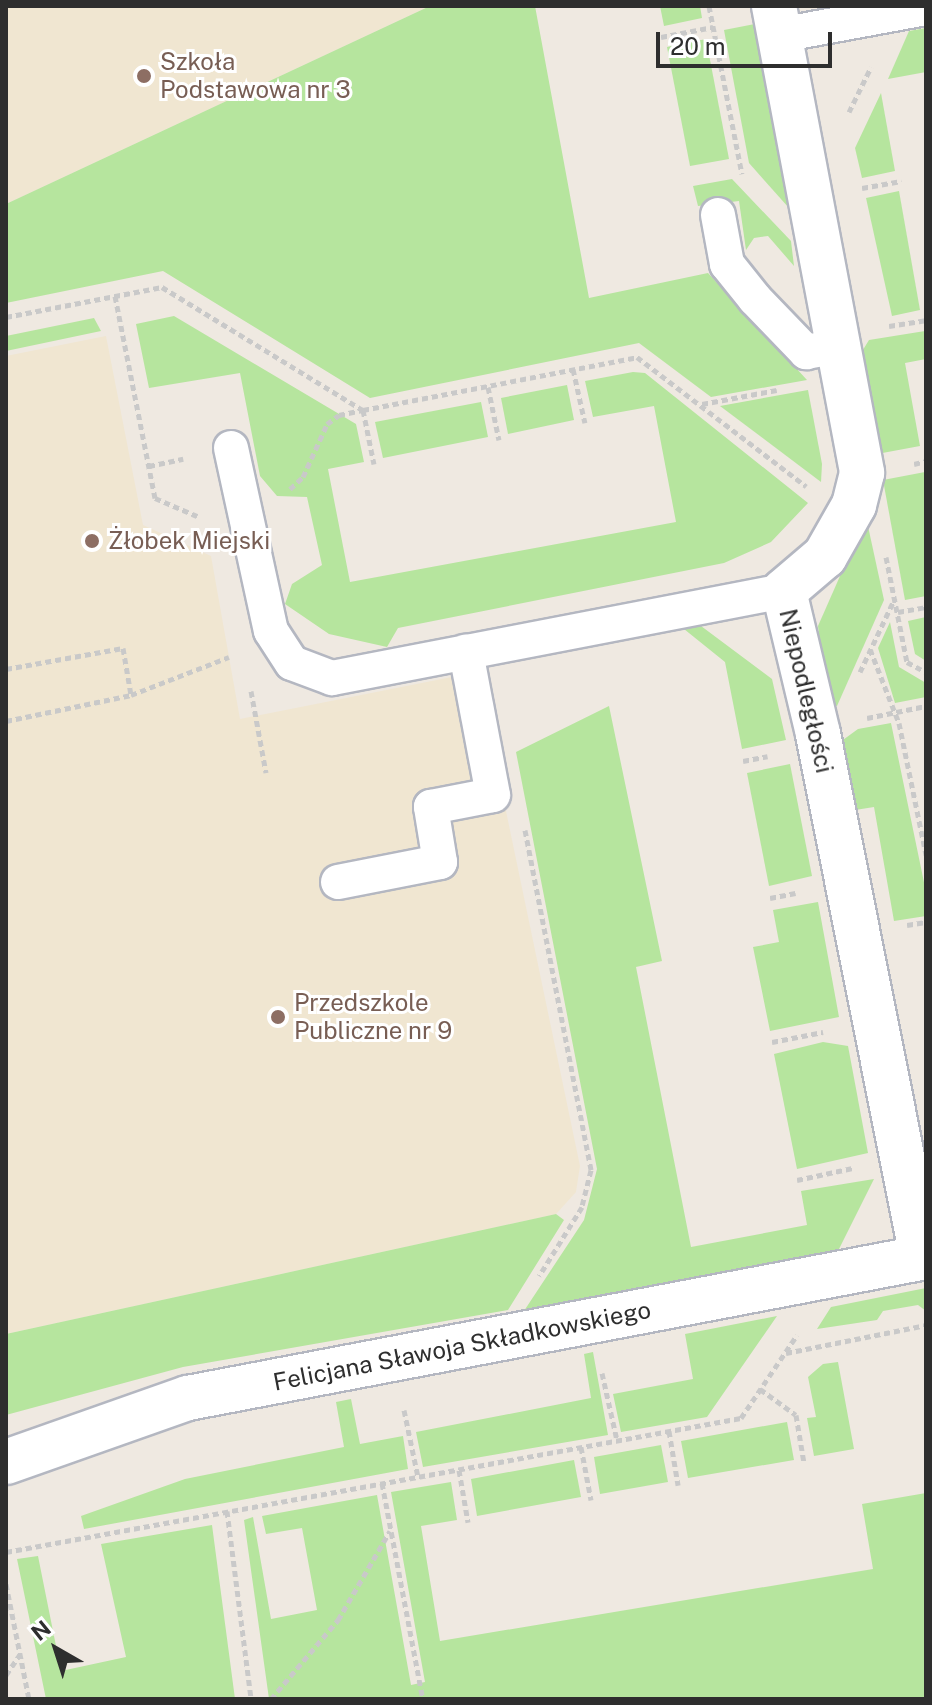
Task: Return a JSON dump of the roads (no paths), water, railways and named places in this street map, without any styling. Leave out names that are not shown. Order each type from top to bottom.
[{"type":"street","name":"Niepodległości","points":[[777,20],[862,473],[854,505],[825,556],[784,591],[818,734],[924,1257]]},
{"type":"street","name":"Felicjana Sławoja Składkowskiego","points":[[6,1462],[188,1398],[924,1257]]},
{"type":"lane","points":[[777,20],[926,8]]},
{"type":"lane","points":[[718,215],[727,264],[755,299],[806,352],[839,346]]},
{"type":"lane","points":[[231,448],[271,631],[292,663],[332,678],[784,591]]},
{"type":"lane","points":[[338,882],[440,862],[431,807],[493,795],[466,652]]},
{"type":"place","name":"Szkoła Podstawowa nr 3","points":[[144,76]]},
{"type":"place","name":"Żłobek Miejski","points":[[92,541]]},
{"type":"place","name":"Przedszkole Publiczne nr 9","points":[[278,1017]]}]
